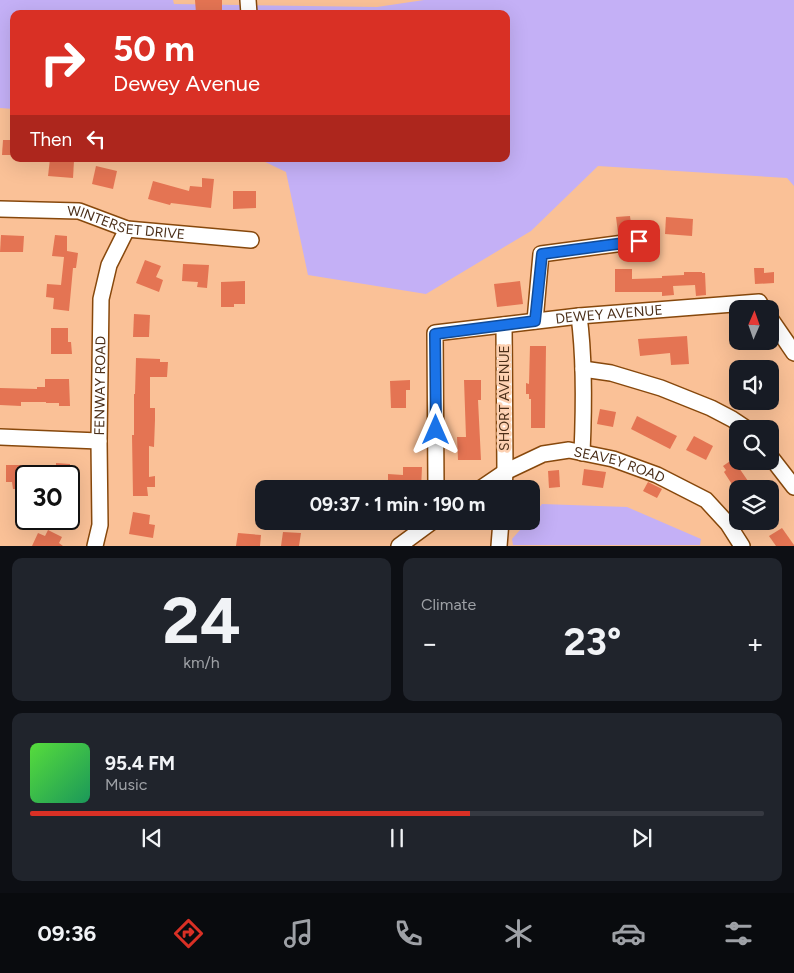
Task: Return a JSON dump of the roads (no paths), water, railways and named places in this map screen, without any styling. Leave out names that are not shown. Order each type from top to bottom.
[{"type":"street","name":"WINTERSET DRIVE","points":[[0,209],[79,211],[127,229],[251,240]]},
{"type":"street","name":"FENWAY ROAD","points":[[95,546],[100,525],[101,299],[109,265],[127,229]]},
{"type":"street","points":[[535,321],[542,254],[639,241]]},
{"type":"street","name":"DEWEY AVENUE","points":[[436,480],[435,334],[579,316],[729,308]]},
{"type":"street","points":[[579,316],[583,369],[582,453]]},
{"type":"street","name":"SHORT AVENUE","points":[[504,325],[505,480]]},
{"type":"street","points":[[779,331],[794,353]]},
{"type":"street","points":[[583,369],[611,373],[662,388],[712,408],[735,420]]},
{"type":"street","points":[[0,437],[99,441]]},
{"type":"street","name":"SEAVEY ROAD","points":[[493,480],[505,472],[543,454],[570,450],[613,459],[657,475],[706,500],[728,524],[742,546]]},
{"type":"street","points":[[779,468],[794,487]]},
{"type":"street","points":[[399,546],[421,530]]},
{"type":"street","points":[[499,546],[500,530]]}]
